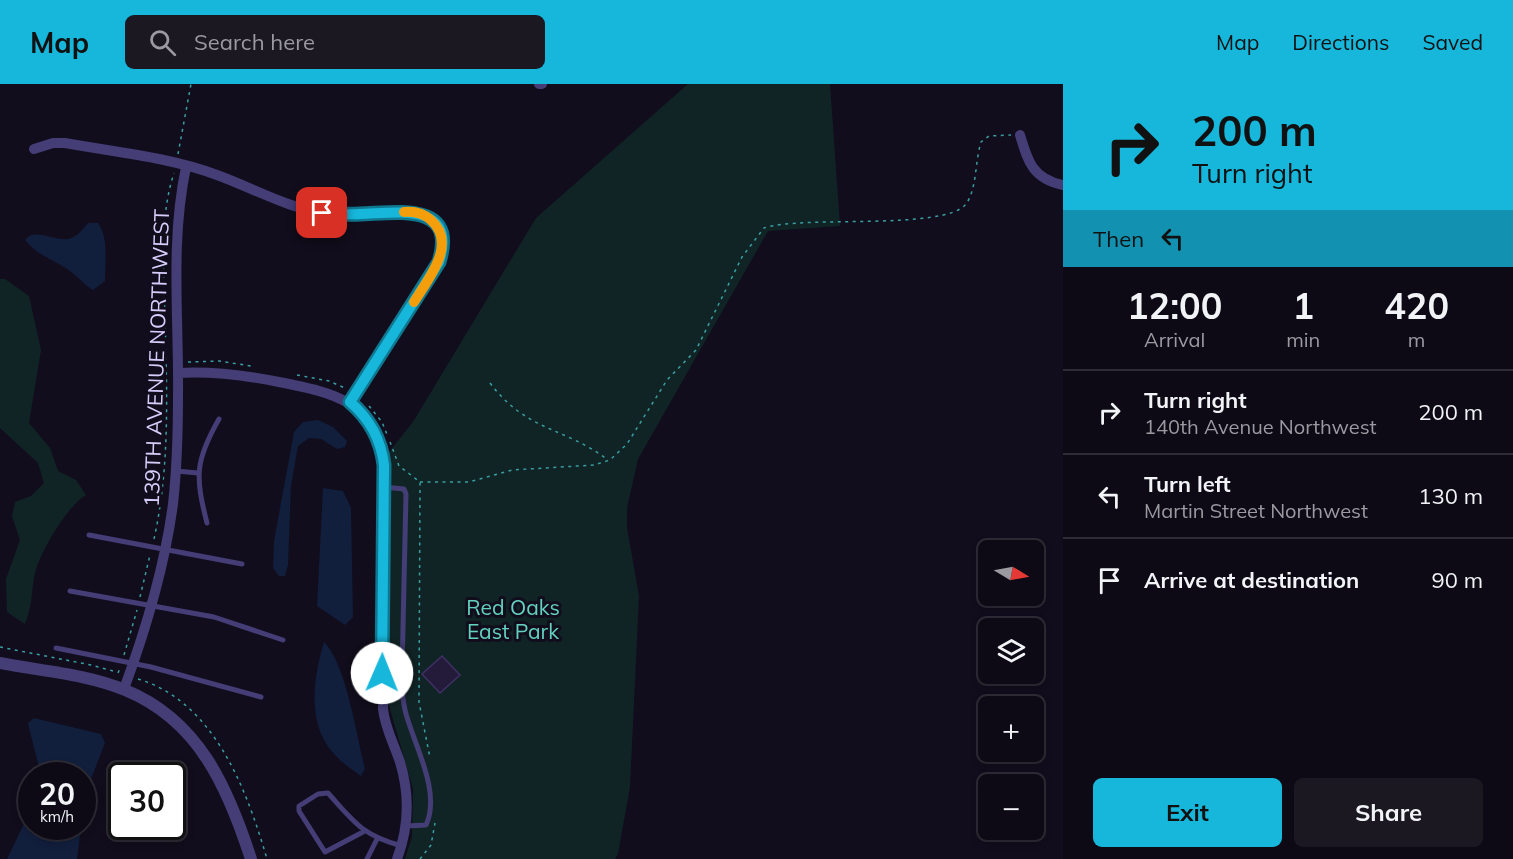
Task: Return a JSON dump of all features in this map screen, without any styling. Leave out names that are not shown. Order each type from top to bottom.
[{"type":"street","points":[[1020,135],[1026,156],[1036,173],[1049,182],[1063,185]]},
{"type":"street","points":[[34,149],[53,143],[65,143],[186,167],[217,175],[291,206],[340,214],[413,212],[423,214],[442,237],[439,262],[350,402]]},
{"type":"street","name":"139TH AVENUE NORTHWEST","points":[[124,689],[134,663],[144,605],[164,548],[176,471],[178,373],[175,259],[178,214],[186,167]]},
{"type":"street","points":[[178,373],[234,373],[322,391],[350,402],[367,419],[382,452],[384,722],[400,761],[406,787],[406,826],[397,859]]},
{"type":"street","points":[[0,663],[102,682],[124,689],[166,713],[197,743],[211,761],[230,798],[251,859]]},
{"type":"lane","points":[[207,523],[199,490],[198,473],[203,447],[219,419]]},
{"type":"lane","points":[[176,471],[198,473]]},
{"type":"lane","points":[[384,487],[404,489],[406,494],[402,674],[408,722],[424,760],[429,787],[429,819],[426,825],[406,826]]},
{"type":"lane","points":[[89,535],[242,564]]},
{"type":"lane","points":[[70,591],[214,617],[283,640]]},
{"type":"lane","points":[[56,648],[134,663],[261,697]]},
{"type":"lane","points":[[382,673],[402,674]]},
{"type":"lane","points":[[328,859],[299,811],[299,806],[318,794],[328,793],[363,832],[377,839],[402,846]]},
{"type":"lane","points":[[325,852],[363,832]]},
{"type":"lane","points":[[367,859],[377,839]]},
{"type":"path","points":[[178,155],[191,84]]},
{"type":"path","points":[[420,482],[469,482],[512,470],[594,465],[608,461],[627,444],[661,388],[696,350],[742,257],[759,231],[776,225],[902,219],[957,212],[969,199],[979,147],[984,138],[1020,135]]},
{"type":"path","points":[[0,647],[91,664],[118,673],[144,605],[152,548],[160,514],[165,461],[164,236],[174,174]]},
{"type":"path","points":[[490,383],[517,412],[549,430],[578,441],[608,461]]},
{"type":"green space","name":"Red Oaks East Park","points":[[688,84],[830,84],[840,226],[768,231],[638,459],[627,508],[627,528],[639,596],[630,787],[618,854],[615,859],[405,859],[412,837],[413,789],[388,702],[391,473],[389,452],[413,422],[536,218]]},
{"type":"green space","points":[[0,279],[5,279],[29,296],[41,350],[29,423],[50,448],[58,471],[76,480],[86,495],[62,520],[41,557],[36,569],[25,624],[7,612],[6,579],[20,540],[12,516],[15,502],[31,496],[44,483],[38,463],[0,428]]},
{"type":"water","points":[[88,223],[98,223],[104,236],[106,251],[105,281],[93,290],[69,270],[36,251],[25,240],[29,236],[39,234],[68,239],[77,235]]},
{"type":"water","points":[[318,420],[333,427],[347,441],[345,447],[337,449],[321,439],[309,438],[298,446],[291,486],[288,565],[285,576],[279,576],[273,568],[274,541],[294,432],[303,422]]},
{"type":"water","points":[[323,488],[343,491],[351,508],[353,617],[345,625],[317,606]]},
{"type":"water","points":[[324,642],[332,652],[345,683],[365,769],[361,776],[336,756],[326,744],[316,717],[315,686]]},
{"type":"water","points":[[34,718],[101,734],[105,743],[96,766],[96,762],[38,762],[28,723]]},
{"type":"water","points":[[18,836],[18,840],[79,840],[77,859],[7,859]]},
{"type":"building","points":[[442,656],[460,675],[440,693],[422,674]]},
{"type":"slow traffic","points":[[404,212],[423,214],[436,225],[442,237],[439,262],[414,302]]},
{"type":"route","points":[[322,213],[413,212],[423,214],[436,225],[442,237],[439,262],[350,402],[373,427],[379,440],[384,465],[382,673]]}]
